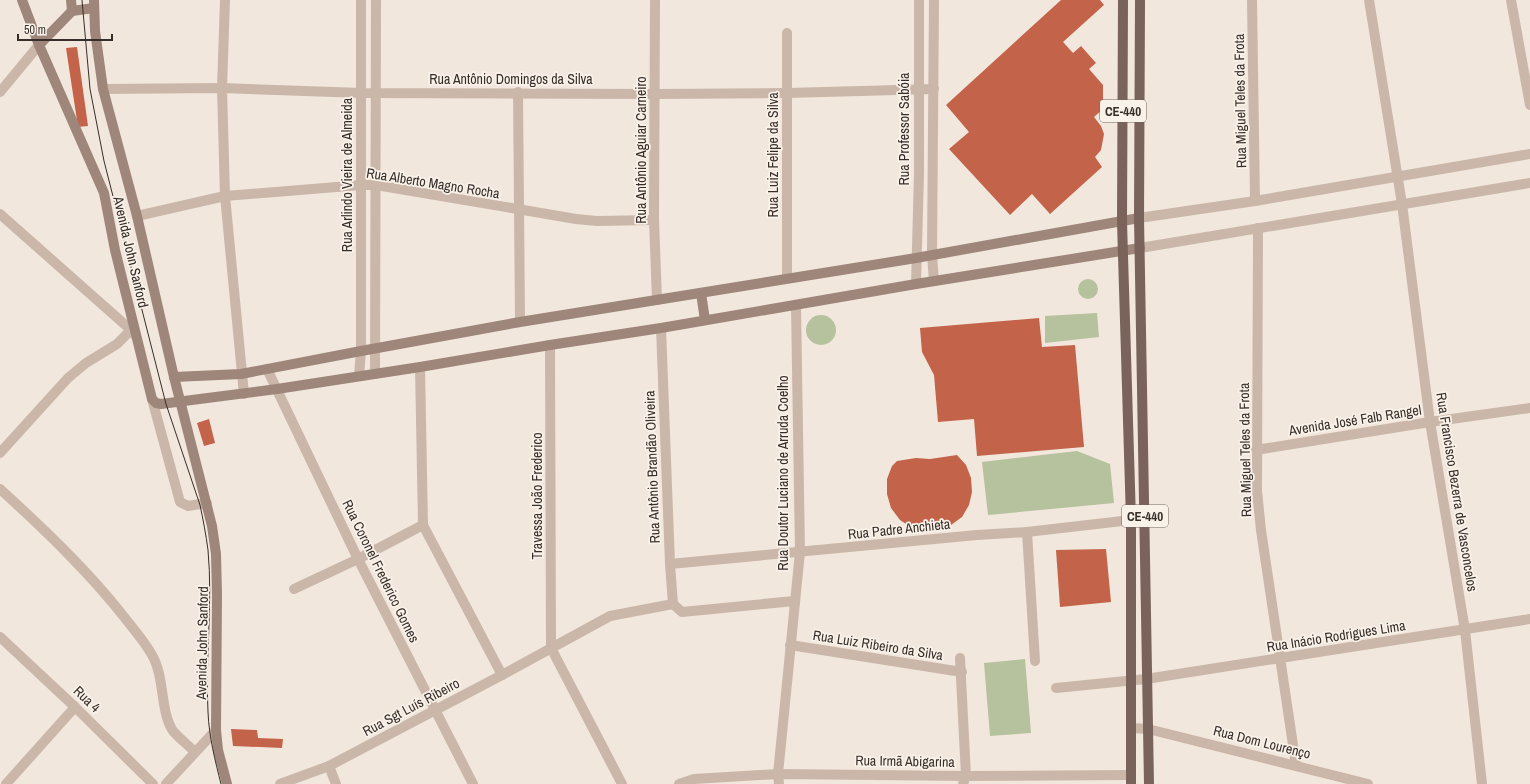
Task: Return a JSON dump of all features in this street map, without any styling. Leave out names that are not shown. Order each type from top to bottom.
[{"type":"main road","name":"Avenida John Sanford","points":[[22,0],[39,45],[104,193],[133,332],[152,399]]},
{"type":"main road","points":[[71,0],[72,11]]},
{"type":"main road","name":"CE-440","points":[[1123,0],[1122,222],[1131,520],[1131,780]]},
{"type":"main road","name":"CE-440","points":[[1140,0],[1139,218],[1149,784]]},
{"type":"main road","name":"Avenida John Sanford","points":[[94,4],[95,30],[103,89],[137,216],[180,402],[207,503],[216,554],[216,730],[218,750],[227,784]]},
{"type":"main road","points":[[39,45],[72,11],[94,4]]},
{"type":"main road","points":[[174,377],[241,374],[361,350],[520,322],[916,258],[1139,218]]},
{"type":"main road","points":[[152,399],[156,403],[161,404],[277,390],[796,306],[916,284],[1140,248]]},
{"type":"main road","points":[[701,293],[705,320]]},
{"type":"street","points":[[225,0],[222,88],[225,196],[244,394]]},
{"type":"street","name":"Rua Arlindo Vieira de Almeida","points":[[359,376],[361,350],[361,0]]},
{"type":"street","name":"Rua Arlindo Vieira de Almeida","points":[[375,374],[376,0]]},
{"type":"street","name":"Rua Antônio Aguiar Carneiro","points":[[655,0],[654,220],[657,300]]},
{"type":"street","name":"Rua Professor Sabóia","points":[[916,284],[919,173],[919,0]]},
{"type":"street","name":"Rua Professor Sabóia","points":[[934,0],[932,255],[934,281]]},
{"type":"street","name":"Rua Miguel Teles da Frota","points":[[1252,0],[1255,201]]},
{"type":"street","points":[[1369,0],[1397,178]]},
{"type":"street","points":[[1511,0],[1530,106]]},
{"type":"street","name":"Rua Luiz Felipe da Silva","points":[[787,33],[787,278]]},
{"type":"street","points":[[0,92],[39,45]]},
{"type":"street","name":"Rua Antônio Domingos da Silva","points":[[103,89],[222,88],[362,93],[518,92],[654,94],[787,93],[934,89]]},
{"type":"street","points":[[518,92],[520,322]]},
{"type":"street","points":[[1139,218],[1397,178],[1530,154]]},
{"type":"street","name":"Rua Francisco Bezerra de Vasconcelos","points":[[1397,178],[1402,204],[1430,422],[1465,630],[1482,784]]},
{"type":"street","points":[[1140,248],[1530,184]]},
{"type":"street","name":"Rua Alberto Magno Rocha","points":[[137,216],[225,196],[376,185],[520,211],[576,219],[597,221],[654,220]]},
{"type":"street","points":[[0,214],[133,332],[68,378],[0,453]]},
{"type":"street","name":"Rua Miguel Teles da Frota","points":[[1258,228],[1257,491],[1261,530],[1296,765]]},
{"type":"street","name":"Rua Doutor Luciano de Arruda Coelho","points":[[778,779],[794,601],[800,552],[796,306]]},
{"type":"street","name":"Rua Antônio Brandão Oliveira","points":[[661,328],[670,564],[673,604]]},
{"type":"street","name":"Travessa João Frederico","points":[[550,345],[551,648]]},
{"type":"street","points":[[420,367],[423,525],[502,675]]},
{"type":"street","name":"Rua Coronel Frederico Gomes","points":[[267,369],[358,559],[472,784]]},
{"type":"street","name":"Avenida John Sanford","points":[[152,399],[180,502],[188,506],[207,503]]},
{"type":"street","name":"Avenida José Falb Rangel","points":[[1256,450],[1430,422],[1530,408]]},
{"type":"street","points":[[0,488],[76,563],[111,601],[143,641],[159,670],[168,721],[174,731],[195,752]]},
{"type":"street","name":"Rua Padre Anchieta","points":[[670,564],[977,535],[1027,532],[1131,520]]},
{"type":"street","points":[[294,589],[358,559],[423,525]]},
{"type":"street","points":[[1027,532],[1035,661]]},
{"type":"street","points":[[673,604],[682,612],[794,601]]},
{"type":"street","name":"Rua Sgt Luís Ribeiro","points":[[280,784],[329,766],[435,711],[610,616],[673,604]]},
{"type":"street","name":"Rua Inácio Rodrigues Lima","points":[[1056,688],[1146,679],[1530,619]]},
{"type":"street","name":"Rua 4","points":[[0,637],[75,707],[153,784]]},
{"type":"street","name":"Rua Luiz Ribeiro da Silva","points":[[790,646],[962,672]]},
{"type":"street","points":[[551,648],[622,784]]},
{"type":"street","points":[[960,658],[962,672],[964,780]]},
{"type":"street","points":[[6,784],[75,707]]},
{"type":"street","name":"Rua Dom Lourenço","points":[[1132,728],[1148,728],[1368,784]]},
{"type":"street","points":[[166,784],[216,730]]},
{"type":"street","points":[[329,766],[336,784]]},
{"type":"street","name":"Rua Irmã Abigarina","points":[[679,784],[700,778],[1131,780]]},
{"type":"green space","points":[[1084,279],[1092,279],[1098,285],[1098,293],[1092,299],[1084,299],[1078,293],[1078,285]]},
{"type":"green space","points":[[1097,313],[1099,337],[1045,343],[1045,316]]},
{"type":"green space","points":[[821,315],[832,319],[836,330],[832,341],[821,345],[810,341],[806,330],[810,319]]},
{"type":"green space","points":[[1077,451],[1110,464],[1114,503],[988,515],[982,462]]},
{"type":"green space","points":[[1025,659],[1031,733],[990,736],[984,663]]},
{"type":"building","points":[[1061,0],[1100,0],[1104,5],[1063,42],[1073,53],[1081,46],[1096,63],[1089,69],[1103,85],[1103,109],[1094,117],[1101,126],[1104,134],[1101,150],[1095,157],[1102,167],[1050,214],[1032,194],[1010,215],[949,149],[969,132],[946,105]]},
{"type":"building","points":[[77,47],[88,126],[78,127],[66,48]]},
{"type":"building","points":[[1039,318],[1042,347],[1075,345],[1084,447],[977,456],[974,419],[938,422],[934,375],[922,352],[920,328]]},
{"type":"building","points":[[209,419],[215,443],[204,446],[197,423]]},
{"type":"building","points":[[957,455],[966,465],[971,478],[972,492],[969,505],[962,517],[951,525],[939,530],[925,531],[912,528],[900,520],[891,508],[887,494],[887,479],[892,466],[897,461],[916,458],[930,459]]},
{"type":"building","points":[[1106,549],[1111,602],[1060,607],[1056,550]]},
{"type":"building","points":[[231,729],[257,730],[258,738],[283,739],[282,748],[233,746]]},
{"type":"tram line","points":[[82,0],[90,89],[104,161],[166,404],[200,505],[204,527],[208,550],[210,590],[207,692],[210,730],[221,784]]}]
